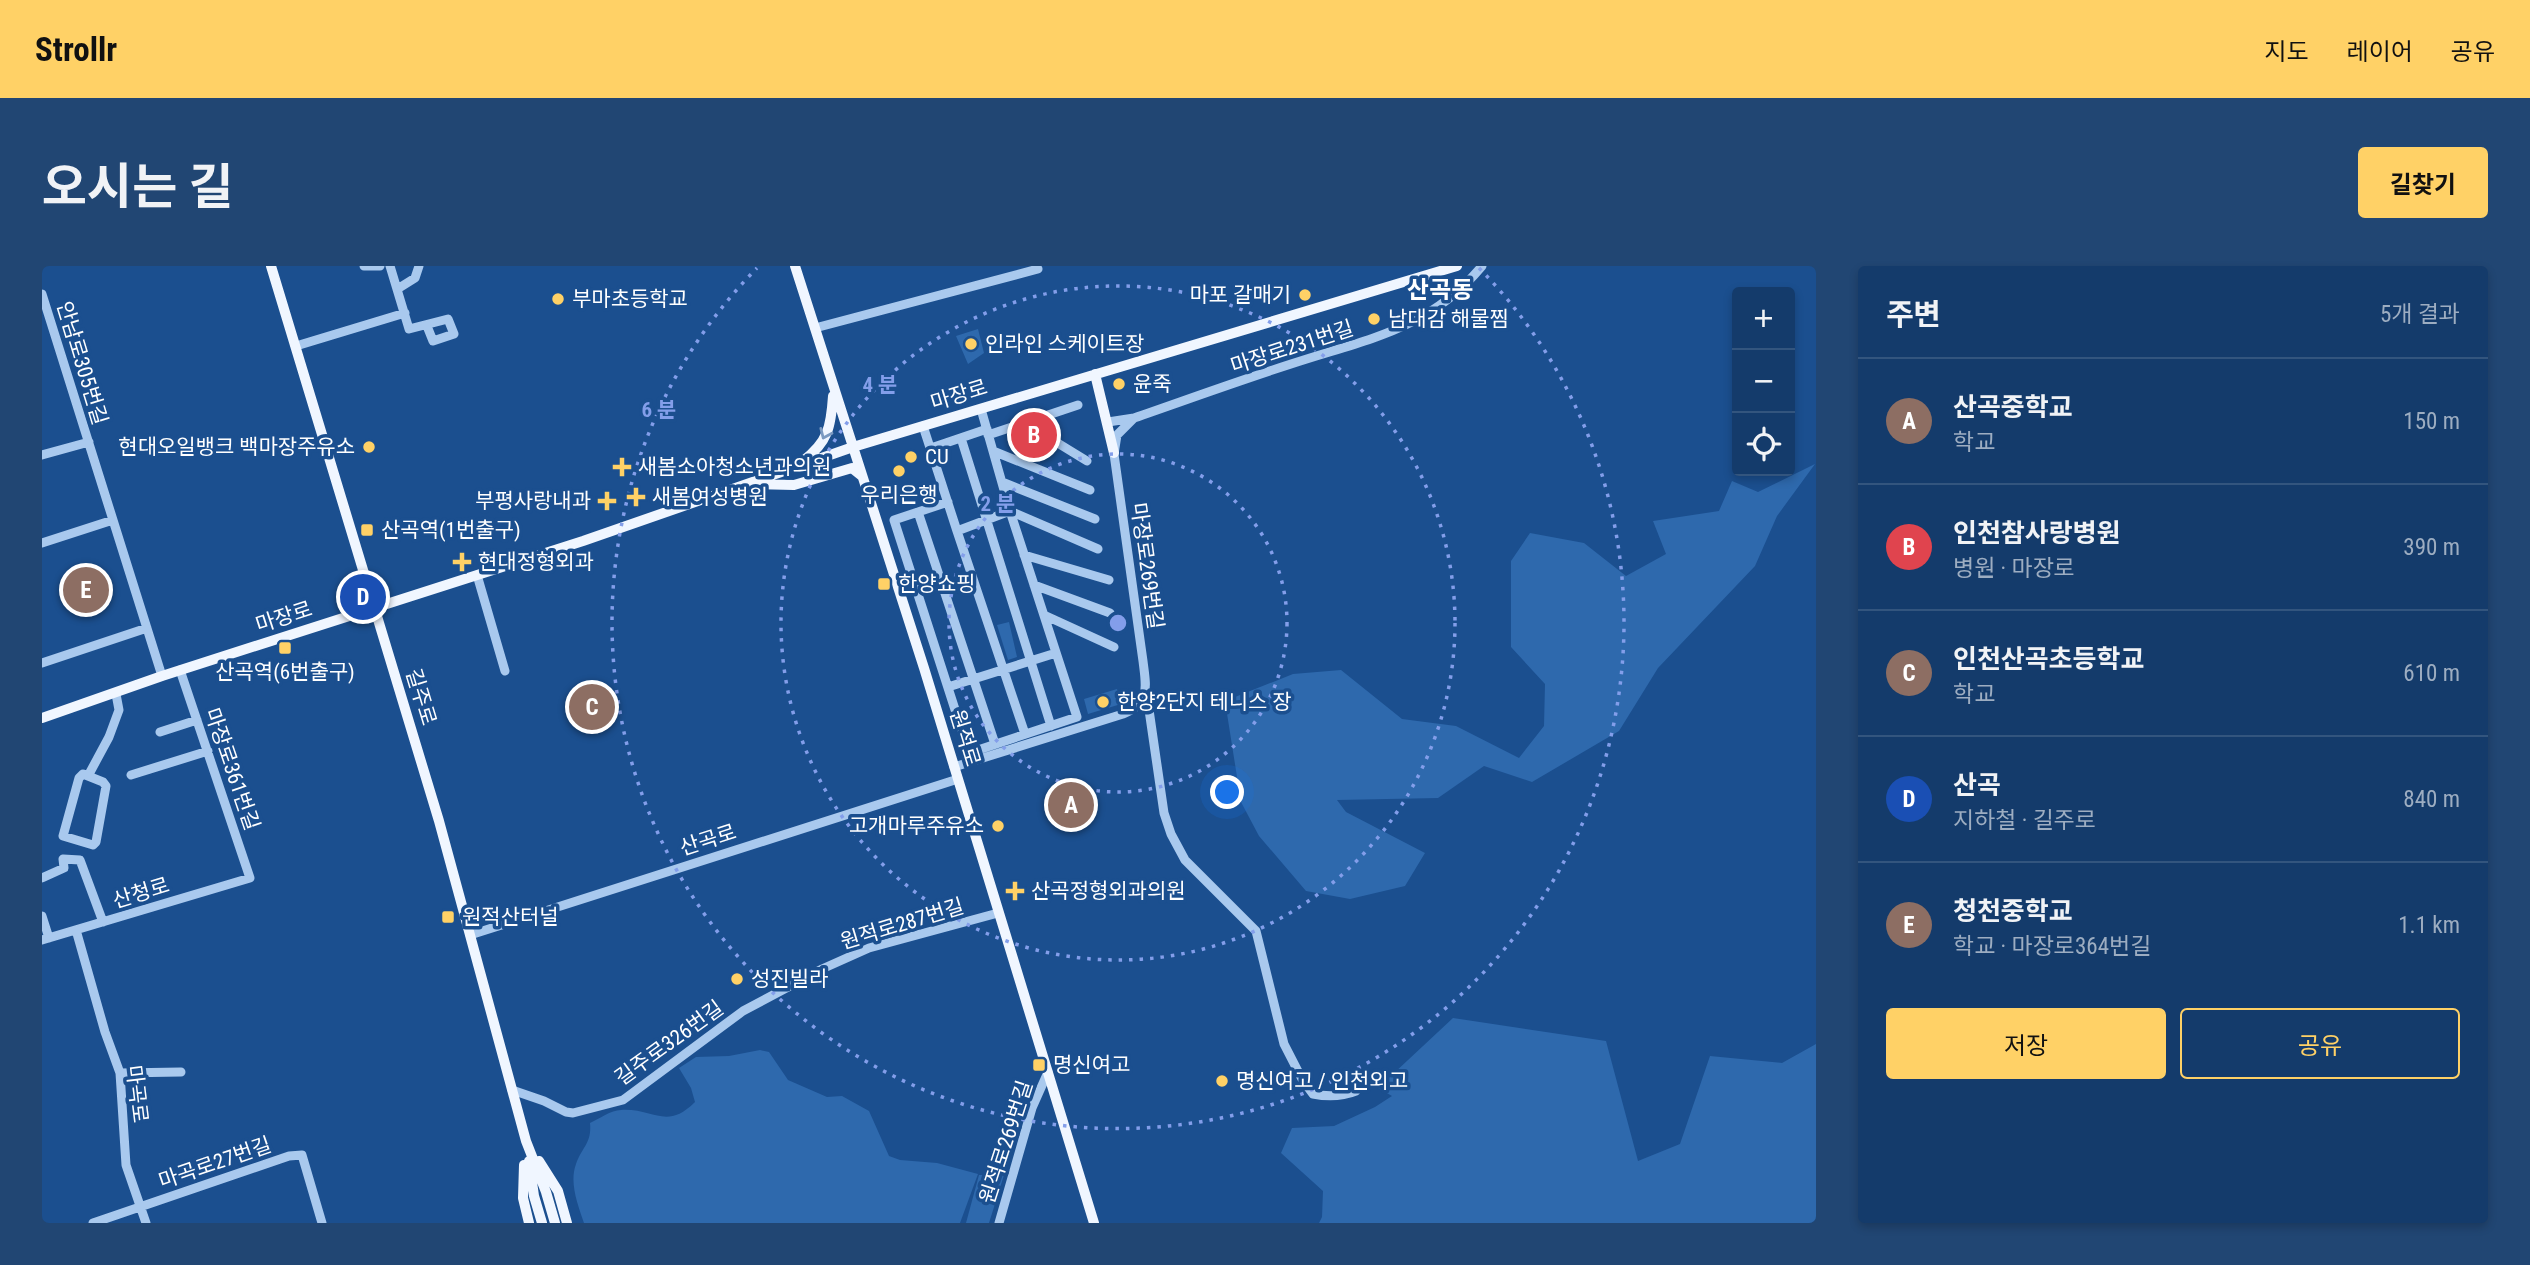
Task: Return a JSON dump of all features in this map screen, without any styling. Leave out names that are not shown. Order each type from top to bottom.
[{"type":"main road","name":"길주로","points":[[271,266],[439,821],[526,1141],[555,1223]]},
{"type":"main road","name":"원적로","points":[[795,266],[958,779],[1094,1223]]},
{"type":"main road","name":"마장로","points":[[42,718],[180,670],[477,575],[853,447],[1457,266]]},
{"type":"main road","points":[[1095,374],[1114,453]]},
{"type":"main road","points":[[796,467],[818,449],[827,434],[832,417],[834,390]]},
{"type":"main road","points":[[749,484],[794,485],[852,468],[862,476]]},
{"type":"main road","name":"길주로","points":[[526,1141],[534,1196],[542,1223]]},
{"type":"main road","points":[[526,1141],[523,1198],[529,1223]]},
{"type":"main road","points":[[526,1141],[558,1191],[567,1223]]},
{"type":"street","points":[[364,266],[380,266]]},
{"type":"street","points":[[390,266],[399,288],[409,329],[427,326]]},
{"type":"street","points":[[399,288],[415,278],[419,266]]},
{"type":"street","name":"마장로231번길","points":[[1108,422],[1134,418],[1292,363],[1386,336],[1434,310],[1466,285],[1482,266]]},
{"type":"street","points":[[815,328],[1038,269]]},
{"type":"street","name":"안남로305번길","points":[[42,294],[162,676]]},
{"type":"street","points":[[296,346],[405,313]]},
{"type":"street","points":[[931,448],[1025,423],[1078,405]]},
{"type":"street","points":[[948,502],[894,520],[969,753],[1077,717],[1010,511],[981,409]]},
{"type":"street","points":[[1114,453],[1117,435],[1134,418]]},
{"type":"street","points":[[1025,423],[1087,460]]},
{"type":"street","points":[[923,426],[1025,734]]},
{"type":"street","points":[[961,438],[1051,726]]},
{"type":"street","points":[[42,455],[89,442]]},
{"type":"street","points":[[993,451],[1090,490]]},
{"type":"street","name":"마장로269번길","points":[[1114,453],[1146,685],[1144,698]]},
{"type":"street","points":[[1002,482],[1095,519]]},
{"type":"street","points":[[957,531],[1010,511],[1098,549]]},
{"type":"street","points":[[918,512],[995,744]]},
{"type":"street","points":[[42,543],[113,520]]},
{"type":"street","points":[[1024,555],[1109,580]]},
{"type":"street","points":[[477,575],[505,671]]},
{"type":"street","points":[[1034,585],[1110,613]]},
{"type":"street","points":[[1044,615],[1114,647]]},
{"type":"street","points":[[42,663],[147,628]]},
{"type":"street","points":[[948,687],[1056,653]]},
{"type":"street","name":"마장로361번길","points":[[180,670],[250,878]]},
{"type":"street","points":[[88,776],[109,737],[118,710],[116,694]]},
{"type":"street","points":[[954,767],[1137,709],[1144,698],[1148,702],[1164,813],[1171,834],[1185,860],[1256,931],[1284,1044],[1302,1079],[1313,1094],[1344,1096],[1356,1091]]},
{"type":"street","points":[[160,732],[197,720]]},
{"type":"street","points":[[131,775],[208,751]]},
{"type":"street","points":[[88,776],[106,786],[96,842],[93,845],[63,836],[79,778],[88,776]]},
{"type":"street","name":"산곡로","points":[[470,935],[958,779]]},
{"type":"street","points":[[42,878],[64,868],[63,859],[80,860],[103,922]]},
{"type":"street","name":"산청로","points":[[45,939],[250,878]]},
{"type":"street","name":"원적로287번길","points":[[743,1011],[822,969],[869,948],[998,913]]},
{"type":"street","points":[[42,916],[45,939]]},
{"type":"street","name":"마곡로","points":[[76,930],[105,1032],[120,1073],[126,1166],[146,1223]]},
{"type":"street","name":"길주로326번길","points":[[512,1090],[573,1113],[623,1100],[743,1011]]},
{"type":"street","points":[[120,1073],[181,1072]]},
{"type":"street","name":"원적로269번길","points":[[999,1223],[1032,1108],[1048,1072]]},
{"type":"street","name":"마곡로27번길","points":[[93,1223],[289,1156],[302,1155],[322,1223]]},
{"type":"shaded area","name":"인라인 스케이트장","points":[[978,329],[984,353],[968,364],[956,336]]},
{"type":"shaded area","points":[[1815,464],[1777,516],[1755,566],[1658,668],[1619,731],[1532,782],[1484,766],[1438,798],[1337,800],[1346,812],[1425,853],[1405,886],[1350,899],[1306,891],[1259,836],[1241,802],[1225,701],[1293,674],[1341,670],[1402,719],[1456,726],[1519,758],[1544,726],[1545,684],[1511,647],[1511,561],[1530,533],[1584,543],[1626,576],[1666,554],[1653,521],[1719,511],[1732,481],[1758,492]]},
{"type":"shaded area","points":[[1009,622],[1017,657],[1008,660],[997,625]]},
{"type":"shaded area","name":"한양2단지 테니스 장","points":[[1117,689],[1121,704],[1088,714],[1084,699]]},
{"type":"shaded area","points":[[1453,1018],[1606,1041],[1638,1161],[1680,1144],[1710,1056],[1782,1063],[1816,1044],[1816,1223],[1319,1223],[1322,1217],[1323,1191],[1281,1153],[1292,1128],[1334,1126],[1392,1096],[1378,1088]]},
{"type":"shaded area","points":[[760,1050],[769,1052],[788,1080],[827,1097],[842,1096],[869,1111],[889,1156],[900,1160],[937,1163],[978,1174],[960,1223],[584,1223],[573,1179],[578,1158],[590,1135],[590,1123],[617,1110],[668,1117],[676,1115],[695,1102],[691,1088],[679,1068],[696,1057],[729,1056]]},
{"type":"shaded area","points":[[979,1175],[1004,1175],[989,1223],[966,1223]]},
{"type":"place","name":"마포 갈매기","points":[[1305,295]]},
{"type":"place","name":"부마초등학교","points":[[558,299]]},
{"type":"place","name":"남대감 해물찜","points":[[1374,319]]},
{"type":"place","name":"인라인 스케이트장","points":[[971,344]]},
{"type":"place","name":"윤죽","points":[[1119,384]]},
{"type":"place","name":"인천참사랑병원","points":[[1034,435]]},
{"type":"place","name":"현대오일뱅크 백마장주유소","points":[[369,447]]},
{"type":"place","name":"CU","points":[[911,457]]},
{"type":"place","name":"새봄소아청소년과의원","points":[[622,467]]},
{"type":"place","name":"우리은행","points":[[899,471]]},
{"type":"place","name":"새봄여성병원","points":[[636,497]]},
{"type":"place","name":"부평사랑내과","points":[[607,501]]},
{"type":"place","name":"산곡역(1번출구)","points":[[367,530]]},
{"type":"place","name":"현대정형외과","points":[[462,562]]},
{"type":"place","name":"한양쇼핑","points":[[884,584]]},
{"type":"place","name":"청천중학교","points":[[86,590]]},
{"type":"place","name":"산곡","points":[[363,597]]},
{"type":"place","name":"산곡역(6번출구)","points":[[285,648]]},
{"type":"place","name":"한양2단지 테니스 장","points":[[1103,702]]},
{"type":"place","name":"인천산곡초등학교","points":[[592,707]]},
{"type":"place","name":"산곡중학교","points":[[1071,805]]},
{"type":"place","name":"고개마루주유소","points":[[998,826]]},
{"type":"place","name":"산곡정형외과의원","points":[[1015,891]]},
{"type":"place","name":"원적산터널","points":[[448,917]]},
{"type":"place","name":"성진빌라","points":[[737,979]]},
{"type":"place","name":"명신여고","points":[[1039,1065]]},
{"type":"place","name":"명신여고 / 인천외고","points":[[1222,1081]]},
{"type":"district","name":"산곡동","points":[[1440,290]]}]
